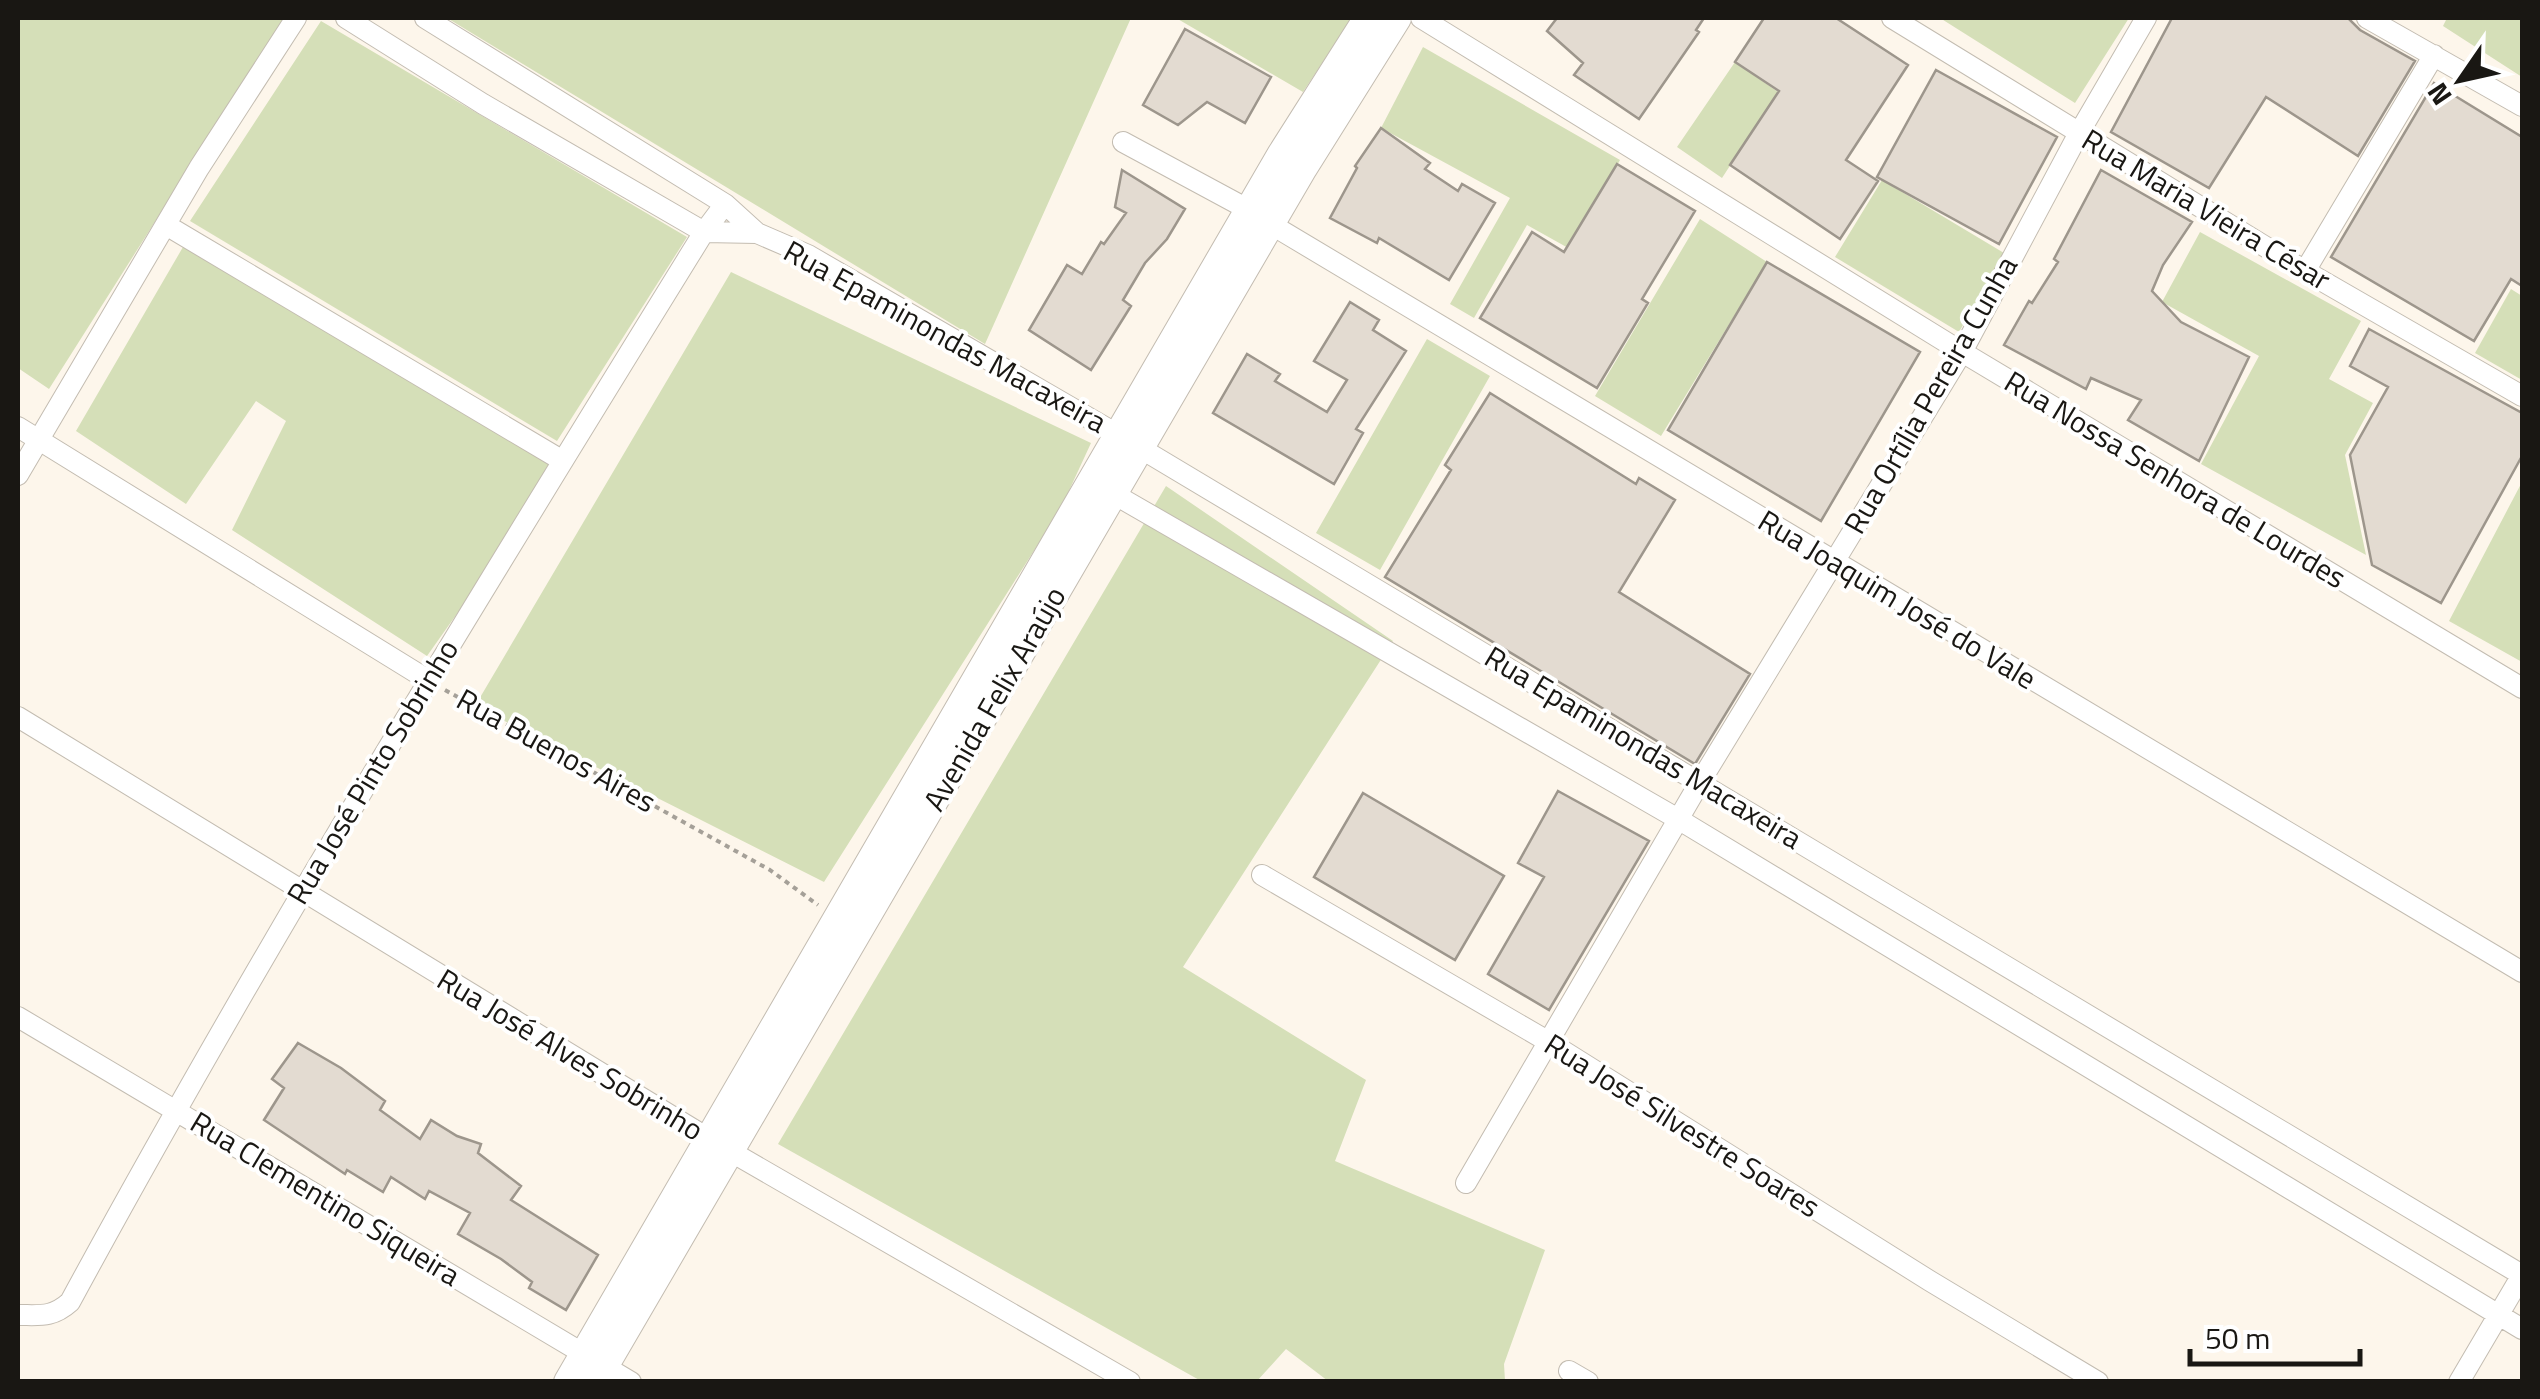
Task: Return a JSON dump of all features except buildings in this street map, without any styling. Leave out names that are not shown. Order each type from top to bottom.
[{"type":"main road","name":"Avenida Felix Araújo","points":[[1262,218],[1281,155],[1368,18]]},
{"type":"main road","name":"Avenida Felix Araújo","points":[[568,1382],[595,1367],[720,1145],[1262,218],[1303,168],[1397,18]]},
{"type":"main road","name":"Avenida Felix Araújo","points":[[720,1145],[836,919],[1104,488]]},
{"type":"street","points":[[18,476],[166,225],[296,18]]},
{"type":"street","name":"Rua Epaminondas Macaxeira","points":[[346,18],[483,104],[704,232],[757,233]]},
{"type":"street","name":"Rua Epaminondas Macaxeira","points":[[425,18],[725,204],[757,233],[808,256],[1131,442],[2522,1275]]},
{"type":"street","name":"Rua Nossa Senhora de Lourdes","points":[[1421,18],[1962,352],[2522,688]]},
{"type":"street","name":"Rua Maria Vieira César","points":[[1892,18],[2305,271],[2522,396]]},
{"type":"street","name":"Rua Ortília Pereira Cunha","points":[[1466,1183],[1700,782],[1962,352],[2079,133],[2146,18]]},
{"type":"street","points":[[2367,18],[2522,106]]},
{"type":"street","points":[[2305,271],[2434,55]]},
{"type":"street","name":"Rua Joaquim José do Vale","points":[[1123,142],[1262,218],[2522,972]]},
{"type":"street","name":"Rua José Pinto Sobrinho","points":[[18,1316],[46,1317],[70,1302],[300,892],[704,232],[725,204]]},
{"type":"street","points":[[166,225],[563,461]]},
{"type":"street","name":"Rua Buenos Aires","points":[[18,428],[428,680]]},
{"type":"street","name":"Rua Epaminondas Macaxeira","points":[[1104,488],[1678,819],[2522,1329]]},
{"type":"street","name":"Rua José Alves Sobrinho","points":[[18,717],[720,1145],[1130,1382]]},
{"type":"street","name":"Rua José Silvestre Soares","points":[[1262,876],[1549,1042],[2098,1382]]},
{"type":"street","name":"Rua Clementino Siqueira","points":[[18,1017],[595,1367],[631,1382]]},
{"type":"street","points":[[2458,1382],[2522,1275]]},
{"type":"path","name":"Rua Buenos Aires","points":[[428,680],[770,870],[836,919]]},
{"type":"green space","points":[[18,18],[284,18],[49,389],[18,368]]},
{"type":"green space","points":[[447,18],[1131,18],[985,344]]},
{"type":"green space","points":[[1176,18],[1352,18],[1303,92]]},
{"type":"green space","points":[[1940,18],[2129,18],[2075,103]]},
{"type":"green space","points":[[2447,18],[2522,18],[2522,77],[2443,26]]},
{"type":"green space","points":[[321,21],[687,237],[557,441],[190,221]]},
{"type":"green space","points":[[1423,47],[1620,160],[1570,249],[1527,225],[1474,318],[1450,304],[1510,198],[1381,128]]},
{"type":"green space","points":[[1735,62],[1778,92],[1722,178],[1677,147]]},
{"type":"green space","points":[[1882,180],[2004,253],[1959,332],[1835,257]]},
{"type":"green space","points":[[1700,219],[1767,262],[1661,436],[1595,396]]},
{"type":"green space","points":[[2200,232],[2361,321],[2329,379],[2373,403],[2345,455],[2366,555],[2201,464],[2259,356],[2162,302]]},
{"type":"green space","points":[[183,247],[553,455],[548,485],[427,656],[232,530],[286,421],[256,401],[186,504],[76,431]]},
{"type":"green space","points":[[731,272],[1091,443],[1061,508],[824,882],[475,706]]},
{"type":"green space","points":[[2511,289],[2522,296],[2522,380],[2475,353]]},
{"type":"green space","points":[[1427,339],[1490,376],[1380,570],[1316,533]]},
{"type":"green space","points":[[2522,482],[2522,662],[2449,621]]},
{"type":"green space","points":[[1166,486],[1393,641],[1183,967],[1366,1080],[1335,1161],[1545,1250],[1504,1364],[1505,1381],[1328,1381],[1286,1349],[1257,1381],[1201,1381],[778,1144]]}]
